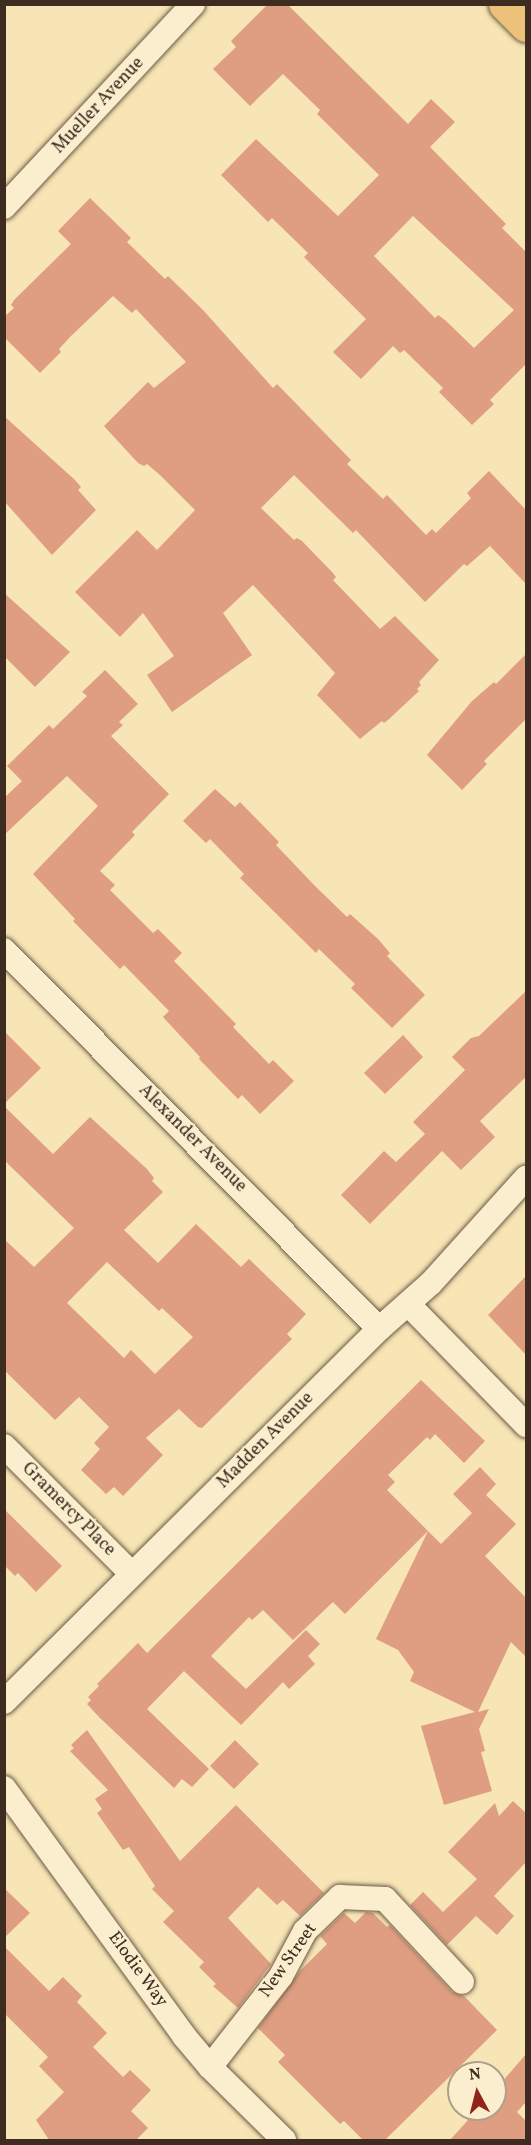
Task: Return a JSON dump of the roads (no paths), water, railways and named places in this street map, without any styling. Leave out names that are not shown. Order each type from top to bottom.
[{"type":"main road","points":[[505,4],[526,25]]},
{"type":"street","name":"Mueller Avenue","points":[[4,207],[193,4]]},
{"type":"street","name":"Alexander Avenue","points":[[4,950],[380,1329]]},
{"type":"street","name":"Madden Avenue","points":[[4,1702],[380,1329],[409,1305],[526,1179]]},
{"type":"street","points":[[409,1305],[526,1425]]},
{"type":"street","name":"Gramercy Place","points":[[4,1446],[132,1574]]},
{"type":"street","name":"Elodie Way","points":[[4,1788],[210,2067],[284,2140]]},
{"type":"street","name":"New Street","points":[[210,2067],[281,1976],[292,1951],[305,1931],[340,1897],[385,1899],[462,1982]]}]
